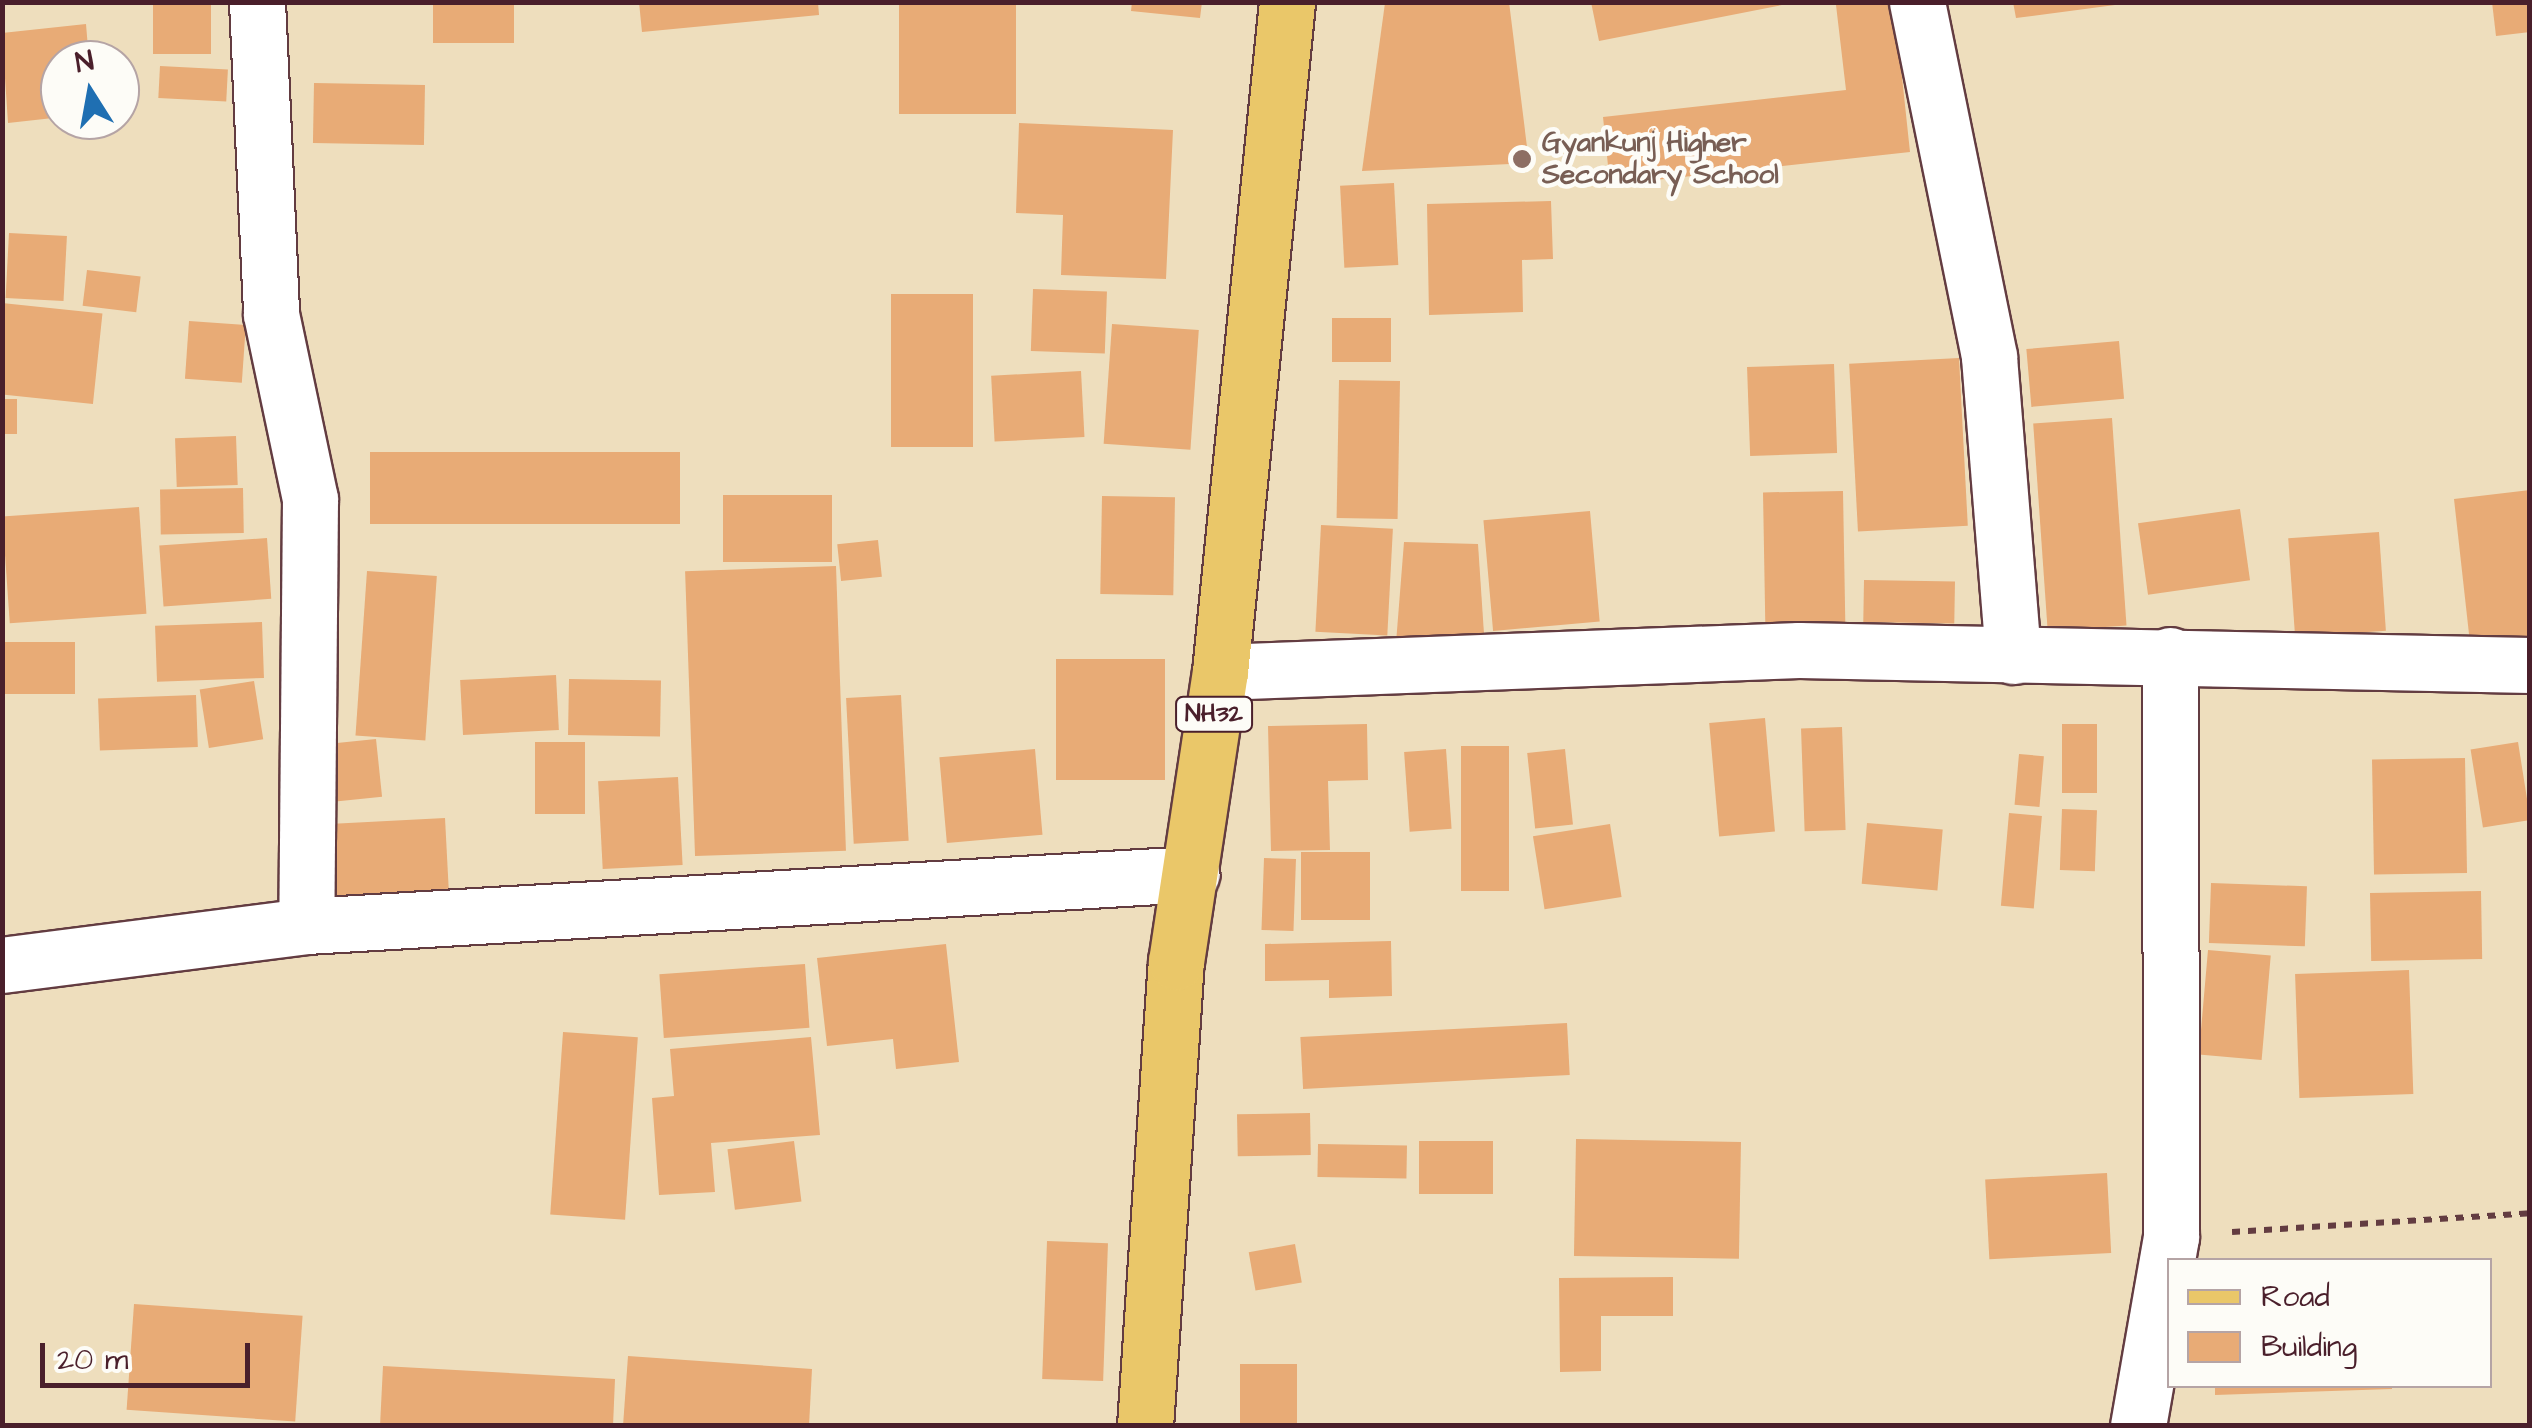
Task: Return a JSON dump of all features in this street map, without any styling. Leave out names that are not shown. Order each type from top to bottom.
[{"type":"main road","name":"NH32","points":[[1145,1426],[1176,962],[1220,672],[1287,2]]},
{"type":"street","points":[[257,2],[271,314],[310,499],[306,926]]},
{"type":"street","points":[[1916,2],[1990,357],[2012,656]]},
{"type":"street","points":[[1220,672],[1798,650],[2530,665]]},
{"type":"street","points":[[2167,1258],[2171,1237],[2170,655]]},
{"type":"street","points":[[2,965],[306,926],[1191,874]]},
{"type":"street","points":[[2138,1426],[2167,1260]]},
{"type":"path","points":[[2171,1237],[2530,1213]]},
{"type":"building","points":[[153,2],[211,2],[211,54],[153,54]]},
{"type":"building","points":[[433,2],[514,2],[514,43],[433,43]]},
{"type":"building","points":[[639,2],[818,2],[819,15],[642,32]]},
{"type":"building","points":[[899,2],[1016,2],[1016,114],[899,114]]},
{"type":"building","points":[[1132,2],[1202,2],[1200,18],[1131,11]]},
{"type":"building","points":[[1509,2],[1529,163],[1362,171],[1385,3]]},
{"type":"building","points":[[1591,2],[1787,2],[1787,4],[1599,41]]},
{"type":"building","points":[[1894,2],[1910,152],[1610,185],[1603,117],[1846,90],[1836,5]]},
{"type":"building","points":[[2013,2],[2115,2],[2115,5],[2016,18]]},
{"type":"building","points":[[2492,2],[2530,2],[2530,32],[2496,36]]},
{"type":"building","points":[[86,24],[87,40],[40,40],[40,119],[8,123],[2,33]]},
{"type":"building","points":[[160,66],[228,70],[226,102],[158,98]]},
{"type":"building","points":[[314,83],[425,85],[424,145],[313,143]]},
{"type":"building","points":[[1019,123],[1173,130],[1166,279],[1061,275],[1063,215],[1016,213]]},
{"type":"building","points":[[1394,183],[1398,265],[1344,268],[1340,186]]},
{"type":"building","points":[[1551,201],[1553,259],[1522,260],[1523,312],[1429,315],[1427,204]]},
{"type":"building","points":[[9,233],[67,236],[64,301],[6,298]]},
{"type":"building","points":[[87,270],[141,277],[136,312],[83,306]]},
{"type":"building","points":[[1033,289],[1107,292],[1105,354],[1031,351]]},
{"type":"building","points":[[891,294],[973,294],[973,447],[891,447]]},
{"type":"building","points":[[2,303],[102,314],[93,404],[2,395]]},
{"type":"building","points":[[1332,318],[1391,318],[1391,362],[1332,362]]},
{"type":"building","points":[[189,321],[246,325],[242,383],[185,379]]},
{"type":"building","points":[[1112,324],[1199,330],[1190,450],[1104,444]]},
{"type":"building","points":[[2119,341],[2124,399],[2031,407],[2026,349]]},
{"type":"building","points":[[1959,358],[1968,526],[1858,532],[1849,364]]},
{"type":"building","points":[[1834,364],[1837,453],[1750,456],[1747,367]]},
{"type":"building","points":[[1081,371],[1084,437],[995,442],[991,376]]},
{"type":"building","points":[[1339,380],[1400,381],[1398,519],[1337,518]]},
{"type":"building","points":[[2,399],[17,399],[17,434],[2,434]]},
{"type":"building","points":[[2112,418],[2127,625],[2048,631],[2033,424]]},
{"type":"building","points":[[236,436],[238,485],[177,487],[175,438]]},
{"type":"building","points":[[370,452],[680,452],[680,524],[370,524]]},
{"type":"building","points":[[243,488],[244,533],[161,534],[160,489]]},
{"type":"building","points":[[2530,490],[2530,645],[2471,652],[2454,499]]},
{"type":"building","points":[[1843,491],[1845,628],[1765,629],[1763,492]]},
{"type":"building","points":[[723,495],[832,495],[832,562],[723,562]]},
{"type":"building","points":[[1102,496],[1175,497],[1173,595],[1100,594]]},
{"type":"building","points":[[139,507],[146,614],[10,623],[2,517]]},
{"type":"building","points":[[2240,509],[2250,580],[2148,595],[2138,523]]},
{"type":"building","points":[[1590,511],[1600,622],[1493,631],[1483,520]]},
{"type":"building","points":[[1321,525],[1393,529],[1387,636],[1315,632]]},
{"type":"building","points":[[2379,532],[2386,631],[2295,637],[2288,538]]},
{"type":"building","points":[[267,538],[271,599],[164,606],[159,546]]},
{"type":"building","points":[[878,540],[882,577],[841,581],[837,544]]},
{"type":"building","points":[[1404,542],[1478,544],[1484,634],[1396,643]]},
{"type":"building","points":[[836,566],[846,851],[695,856],[685,571]]},
{"type":"building","points":[[367,571],[437,576],[425,740],[355,736]]},
{"type":"building","points":[[1864,580],[1955,582],[1954,624],[1863,622]]},
{"type":"building","points":[[262,622],[264,678],[157,682],[155,626]]},
{"type":"building","points":[[2,642],[75,642],[75,694],[2,694]]},
{"type":"building","points":[[1056,659],[1165,659],[1165,780],[1056,780]]},
{"type":"building","points":[[556,675],[559,730],[463,735],[460,680]]},
{"type":"building","points":[[569,679],[661,681],[660,737],[568,735]]},
{"type":"building","points":[[254,681],[263,739],[209,748],[200,690]]},
{"type":"building","points":[[196,695],[198,747],[100,750],[98,698]]},
{"type":"building","points":[[901,695],[909,841],[854,844],[846,698]]},
{"type":"building","points":[[1765,718],[1775,832],[1719,836],[1709,723]]},
{"type":"building","points":[[1367,724],[1368,780],[1328,781],[1330,850],[1271,851],[1268,726]]},
{"type":"building","points":[[2062,724],[2097,724],[2097,793],[2062,793]]},
{"type":"building","points":[[1842,727],[1846,830],[1805,831],[1801,728]]},
{"type":"building","points":[[376,739],[382,797],[333,802],[327,744]]},
{"type":"building","points":[[535,742],[585,742],[585,814],[535,814]]},
{"type":"building","points":[[2518,742],[2530,820],[2483,828],[2471,750]]},
{"type":"building","points":[[1461,746],[1509,746],[1509,891],[1461,891]]},
{"type":"building","points":[[1035,749],[1042,835],[947,843],[939,757]]},
{"type":"building","points":[[1446,749],[1452,829],[1410,832],[1404,752]]},
{"type":"building","points":[[1565,749],[1573,825],[1535,829],[1527,753]]},
{"type":"building","points":[[2019,754],[2044,756],[2039,807],[2015,805]]},
{"type":"building","points":[[2465,758],[2467,873],[2374,875],[2372,760]]},
{"type":"building","points":[[678,777],[683,865],[603,869],[598,781]]},
{"type":"building","points":[[2062,809],[2097,810],[2095,871],[2060,870]]},
{"type":"building","points":[[2009,813],[2042,816],[2034,909],[2001,906]]},
{"type":"building","points":[[445,818],[449,893],[333,899],[329,824]]},
{"type":"building","points":[[1867,823],[1943,830],[1937,890],[1862,884]]},
{"type":"building","points":[[1610,824],[1622,897],[1545,909],[1533,836]]},
{"type":"building","points":[[1301,852],[1370,852],[1370,920],[1301,920]]},
{"type":"building","points":[[1264,858],[1296,859],[1293,931],[1261,930]]},
{"type":"building","points":[[2211,883],[2307,886],[2305,946],[2209,943]]},
{"type":"building","points":[[2481,891],[2482,959],[2371,961],[2370,893]]},
{"type":"building","points":[[1391,941],[1392,996],[1329,998],[1329,980],[1265,981],[1265,944]]},
{"type":"building","points":[[946,944],[959,1062],[896,1069],[893,1039],[827,1046],[817,958]]},
{"type":"building","points":[[2208,950],[2271,955],[2262,1060],[2199,1055]]},
{"type":"building","points":[[805,964],[809,1028],[664,1038],[659,974]]},
{"type":"building","points":[[2409,970],[2413,1094],[2299,1098],[2295,974]]},
{"type":"building","points":[[1567,1023],[1570,1075],[1303,1089],[1300,1037]]},
{"type":"building","points":[[563,1032],[638,1037],[625,1220],[550,1215]]},
{"type":"building","points":[[811,1037],[820,1135],[711,1143],[715,1192],[659,1195],[652,1098],[674,1096],[670,1049]]},
{"type":"building","points":[[1310,1113],[1311,1155],[1238,1156],[1237,1114]]},
{"type":"building","points":[[1576,1139],[1741,1142],[1739,1259],[1574,1256]]},
{"type":"building","points":[[794,1141],[801,1202],[735,1210],[727,1149]]},
{"type":"building","points":[[1419,1141],[1493,1141],[1493,1194],[1419,1194]]},
{"type":"building","points":[[1318,1144],[1407,1146],[1406,1179],[1317,1177]]},
{"type":"building","points":[[2107,1173],[2111,1253],[1989,1259],[1985,1179]]},
{"type":"building","points":[[1047,1241],[1108,1243],[1103,1381],[1042,1379]]},
{"type":"building","points":[[1295,1244],[1302,1282],[1255,1291],[1249,1252]]},
{"type":"building","points":[[1673,1277],[1673,1316],[1601,1316],[1601,1371],[1560,1372],[1559,1278]]},
{"type":"building","points":[[134,1304],[303,1316],[295,1422],[127,1410]]},
{"type":"building","points":[[628,1356],[812,1369],[809,1426],[623,1426]]},
{"type":"building","points":[[1240,1364],[1297,1364],[1297,1426],[1240,1426]]},
{"type":"building","points":[[383,1366],[615,1379],[613,1426],[380,1426]]},
{"type":"building","points":[[2215,1388],[2392,1388],[2392,1389],[2215,1395]]},
{"type":"place","name":"Gyankunj Higher Secondary School","points":[[1522,159]]}]
